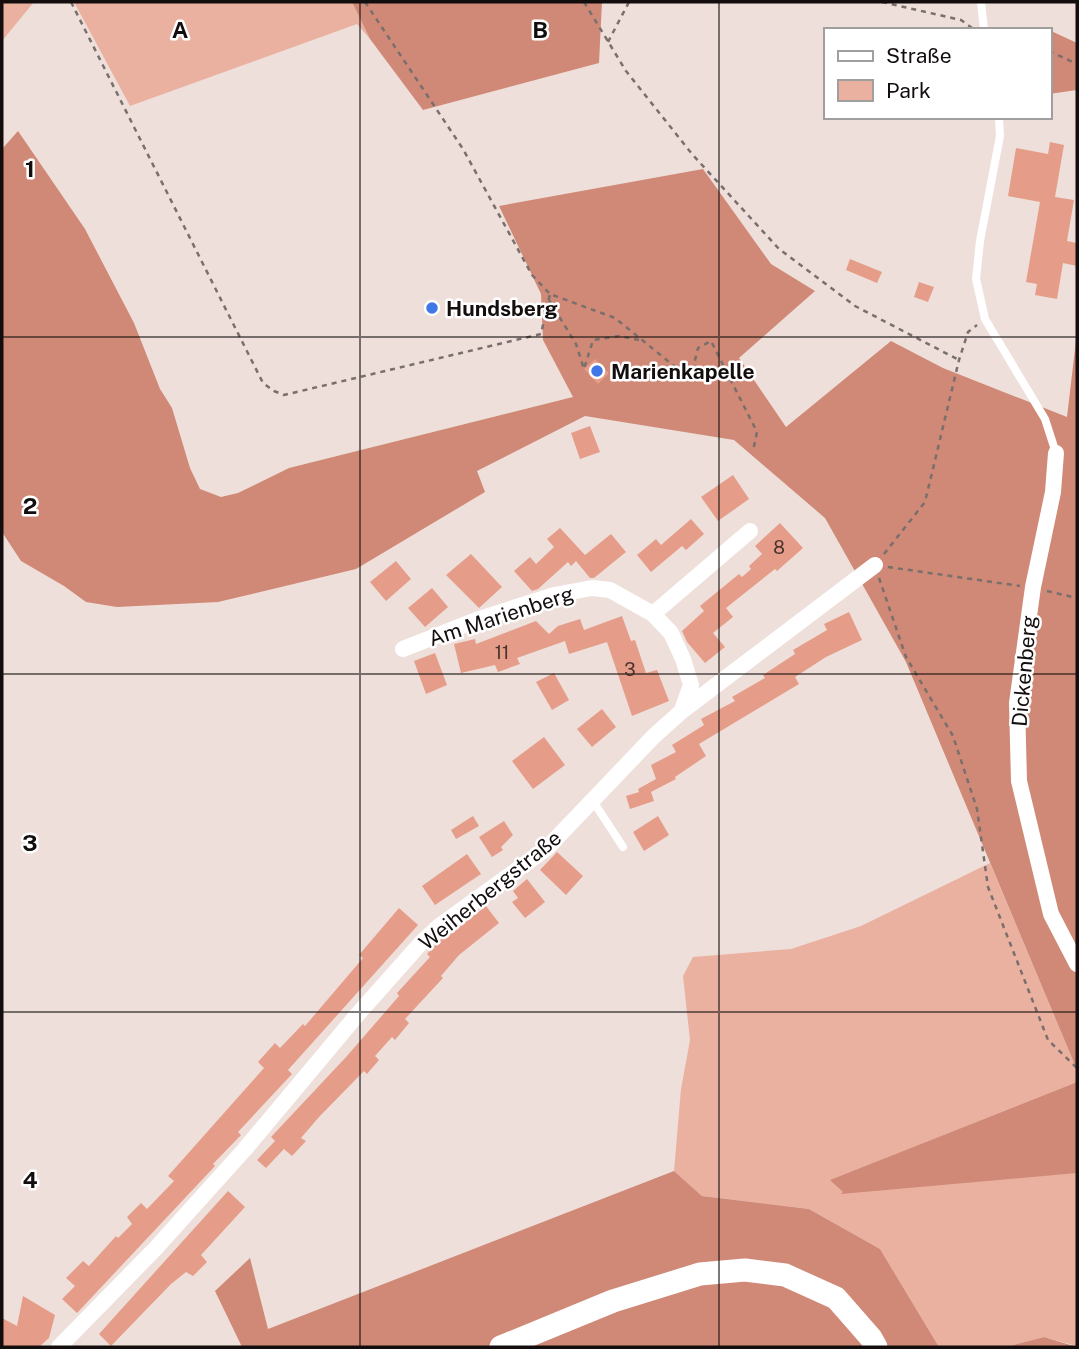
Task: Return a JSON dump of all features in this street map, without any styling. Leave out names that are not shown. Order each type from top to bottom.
[{"type":"street","name":"Dickenberg","points":[[1056,453],[1053,492],[1033,587],[1017,704],[1019,782],[1051,914],[1077,964]]},
{"type":"street","points":[[653,614],[750,531]]},
{"type":"street","name":"Weiherbergstraße","points":[[59,1347],[155,1250],[421,943],[547,848],[682,710],[875,565]]},
{"type":"street","name":"Am Marienberg","points":[[403,649],[555,594],[592,587],[610,590],[653,614],[671,633],[691,685],[682,710]]},
{"type":"street","points":[[501,1347],[625,1297],[700,1274],[745,1270],[785,1275],[836,1298],[876,1347]]},
{"type":"lane","points":[[981,2],[984,28]]},
{"type":"lane","points":[[999,119],[1000,136],[980,241],[976,279],[985,319],[1045,419],[1056,453]]},
{"type":"lane","points":[[593,801],[623,847]]},
{"type":"path","points":[[71,2],[263,383],[274,391],[284,395],[541,334],[550,294]]},
{"type":"path","points":[[365,2],[463,149],[532,275],[550,294],[615,318],[679,370],[693,368],[698,348],[711,341],[757,432],[753,451]]},
{"type":"path","points":[[584,2],[626,71],[692,154],[779,249],[855,306],[959,360]]},
{"type":"path","points":[[608,41],[629,2]]},
{"type":"path","points":[[883,2],[961,20],[971,28]]},
{"type":"path","points":[[1051,52],[1077,64]]},
{"type":"path","points":[[548,300],[576,344],[584,369],[593,340],[619,337],[642,340]]},
{"type":"path","points":[[875,565],[925,502],[968,332],[985,319]]},
{"type":"path","points":[[875,565],[1033,587],[1077,598]]},
{"type":"path","points":[[875,565],[906,657],[953,736],[977,809],[988,887],[1048,1040],[1077,1068]]},
{"type":"green space","points":[[2,2],[34,2],[2,41]]},
{"type":"green space","points":[[74,2],[352,2],[370,39],[357,24],[130,106]]},
{"type":"green space","points":[[990,863],[1077,1070],[1077,1082],[831,1180],[1077,1173],[1077,1346],[1044,1337],[1006,1347],[939,1347],[880,1249],[809,1209],[702,1196],[674,1171],[681,1089],[690,1040],[683,976],[693,957],[791,949],[861,926]]},
{"type":"shaded area","points":[[352,2],[602,2],[599,63],[423,110],[370,39]]},
{"type":"shaded area","points":[[1051,31],[1077,43],[1077,90],[1051,94]]},
{"type":"shaded area","points":[[18,131],[85,229],[134,323],[160,389],[172,408],[190,468],[200,489],[221,497],[238,493],[289,468],[573,397],[543,340],[541,294],[499,206],[703,169],[771,264],[815,291],[739,358],[786,427],[891,341],[943,368],[1067,417],[1077,332],[1077,1070],[906,662],[825,518],[734,440],[585,416],[477,471],[485,492],[356,569],[218,602],[117,607],[86,602],[21,561],[2,532],[2,149]]},
{"type":"shaded area","points":[[1077,1082],[1077,1173],[841,1194],[843,1192],[830,1180]]},
{"type":"shaded area","points":[[674,1171],[702,1196],[809,1209],[880,1249],[939,1347],[242,1347],[215,1291],[250,1258],[268,1329]]},
{"type":"shaded area","points":[[1044,1337],[1077,1347],[1006,1347]]},
{"type":"building","points":[[1050,142],[1064,145],[1055,197],[1074,200],[1067,241],[1077,243],[1077,266],[1063,263],[1057,299],[1035,295],[1037,284],[1026,282],[1040,202],[1008,196],[1016,148],[1048,154]]},
{"type":"building","points":[[850,259],[882,272],[877,283],[846,270]]},
{"type":"building","points":[[919,282],[934,287],[928,302],[914,297]]},
{"type":"building","name":"Marienkapelle","points":[[595,359],[609,373],[598,384],[584,369]]},
{"type":"building","points":[[590,426],[600,452],[580,459],[571,433]]},
{"type":"building","points":[[733,475],[749,499],[718,521],[701,497]]},
{"type":"building","points":[[691,519],[704,534],[686,550],[682,546],[651,572],[637,555],[656,539],[661,545]]},
{"type":"building","points":[[780,523],[803,548],[777,571],[775,569],[726,608],[733,617],[713,633],[725,647],[705,663],[687,642],[682,631],[704,611],[700,606],[739,574],[742,577],[751,569],[749,566],[762,554],[755,546]]},
{"type":"building","points":[[560,528],[585,555],[611,534],[626,552],[594,578],[590,578],[576,561],[571,566],[568,562],[538,589],[532,591],[514,571],[530,557],[536,564],[554,547],[547,539]]},
{"type":"building","points":[[471,554],[502,587],[479,608],[446,575]]},
{"type":"building","points":[[396,561],[411,579],[386,601],[370,582]]},
{"type":"building","points":[[432,588],[448,607],[425,627],[408,608]]},
{"type":"building","points":[[849,612],[862,640],[826,657],[795,677],[799,684],[699,744],[706,756],[675,777],[676,779],[651,792],[654,801],[630,809],[626,796],[639,792],[638,789],[656,779],[651,765],[676,752],[672,745],[704,725],[701,719],[735,701],[732,697],[765,678],[763,675],[795,654],[793,650],[827,630],[824,624]]},
{"type":"building","points":[[622,616],[631,641],[635,640],[646,673],[657,670],[669,701],[632,716],[607,642],[569,654],[565,641],[517,658],[520,664],[498,672],[495,665],[461,673],[454,644],[475,639],[476,644],[536,621],[549,634],[558,626],[580,619],[584,630]]},
{"type":"building","points":[[435,653],[447,685],[426,694],[414,661]]},
{"type":"building","points":[[554,673],[569,700],[552,710],[536,682]]},
{"type":"building","points":[[602,709],[616,727],[592,747],[577,729]]},
{"type":"building","points":[[544,737],[565,765],[533,789],[512,761]]},
{"type":"building","points":[[473,816],[479,826],[456,839],[451,830]]},
{"type":"building","points":[[658,816],[669,835],[644,851],[633,832]]},
{"type":"building","points":[[504,821],[513,835],[501,847],[503,850],[492,857],[479,837]]},
{"type":"building","points":[[557,852],[583,876],[566,895],[540,870]]},
{"type":"building","points":[[467,854],[481,874],[435,905],[422,886]]},
{"type":"building","points":[[527,879],[545,902],[525,918],[512,902],[518,898],[513,891]]},
{"type":"building","points":[[486,906],[499,923],[459,955],[441,976],[443,978],[405,1019],[409,1023],[395,1040],[392,1037],[375,1056],[379,1060],[367,1074],[364,1071],[319,1117],[301,1138],[306,1141],[292,1156],[284,1149],[266,1168],[257,1160],[275,1141],[271,1137],[399,996],[397,993],[430,957],[427,954],[442,938]]},
{"type":"building","points":[[399,908],[418,925],[288,1070],[292,1074],[238,1132],[241,1135],[213,1164],[215,1166],[77,1313],[62,1299],[75,1286],[66,1278],[83,1261],[89,1266],[116,1236],[118,1238],[132,1224],[127,1217],[141,1203],[147,1209],[174,1181],[168,1176],[264,1068],[258,1062],[275,1043],[280,1048],[303,1024],[305,1026],[363,958],[359,955]]},
{"type":"building","points":[[228,1191],[245,1207],[201,1255],[207,1262],[193,1276],[186,1272],[171,1284],[111,1346],[99,1334]]},
{"type":"building","points":[[23,1296],[55,1315],[49,1338],[39,1347],[2,1347],[2,1318],[17,1326]]},
{"type":"place","name":"Hundsberg","points":[[432,308]]},
{"type":"place","name":"Marienkapelle","points":[[597,371]]}]
